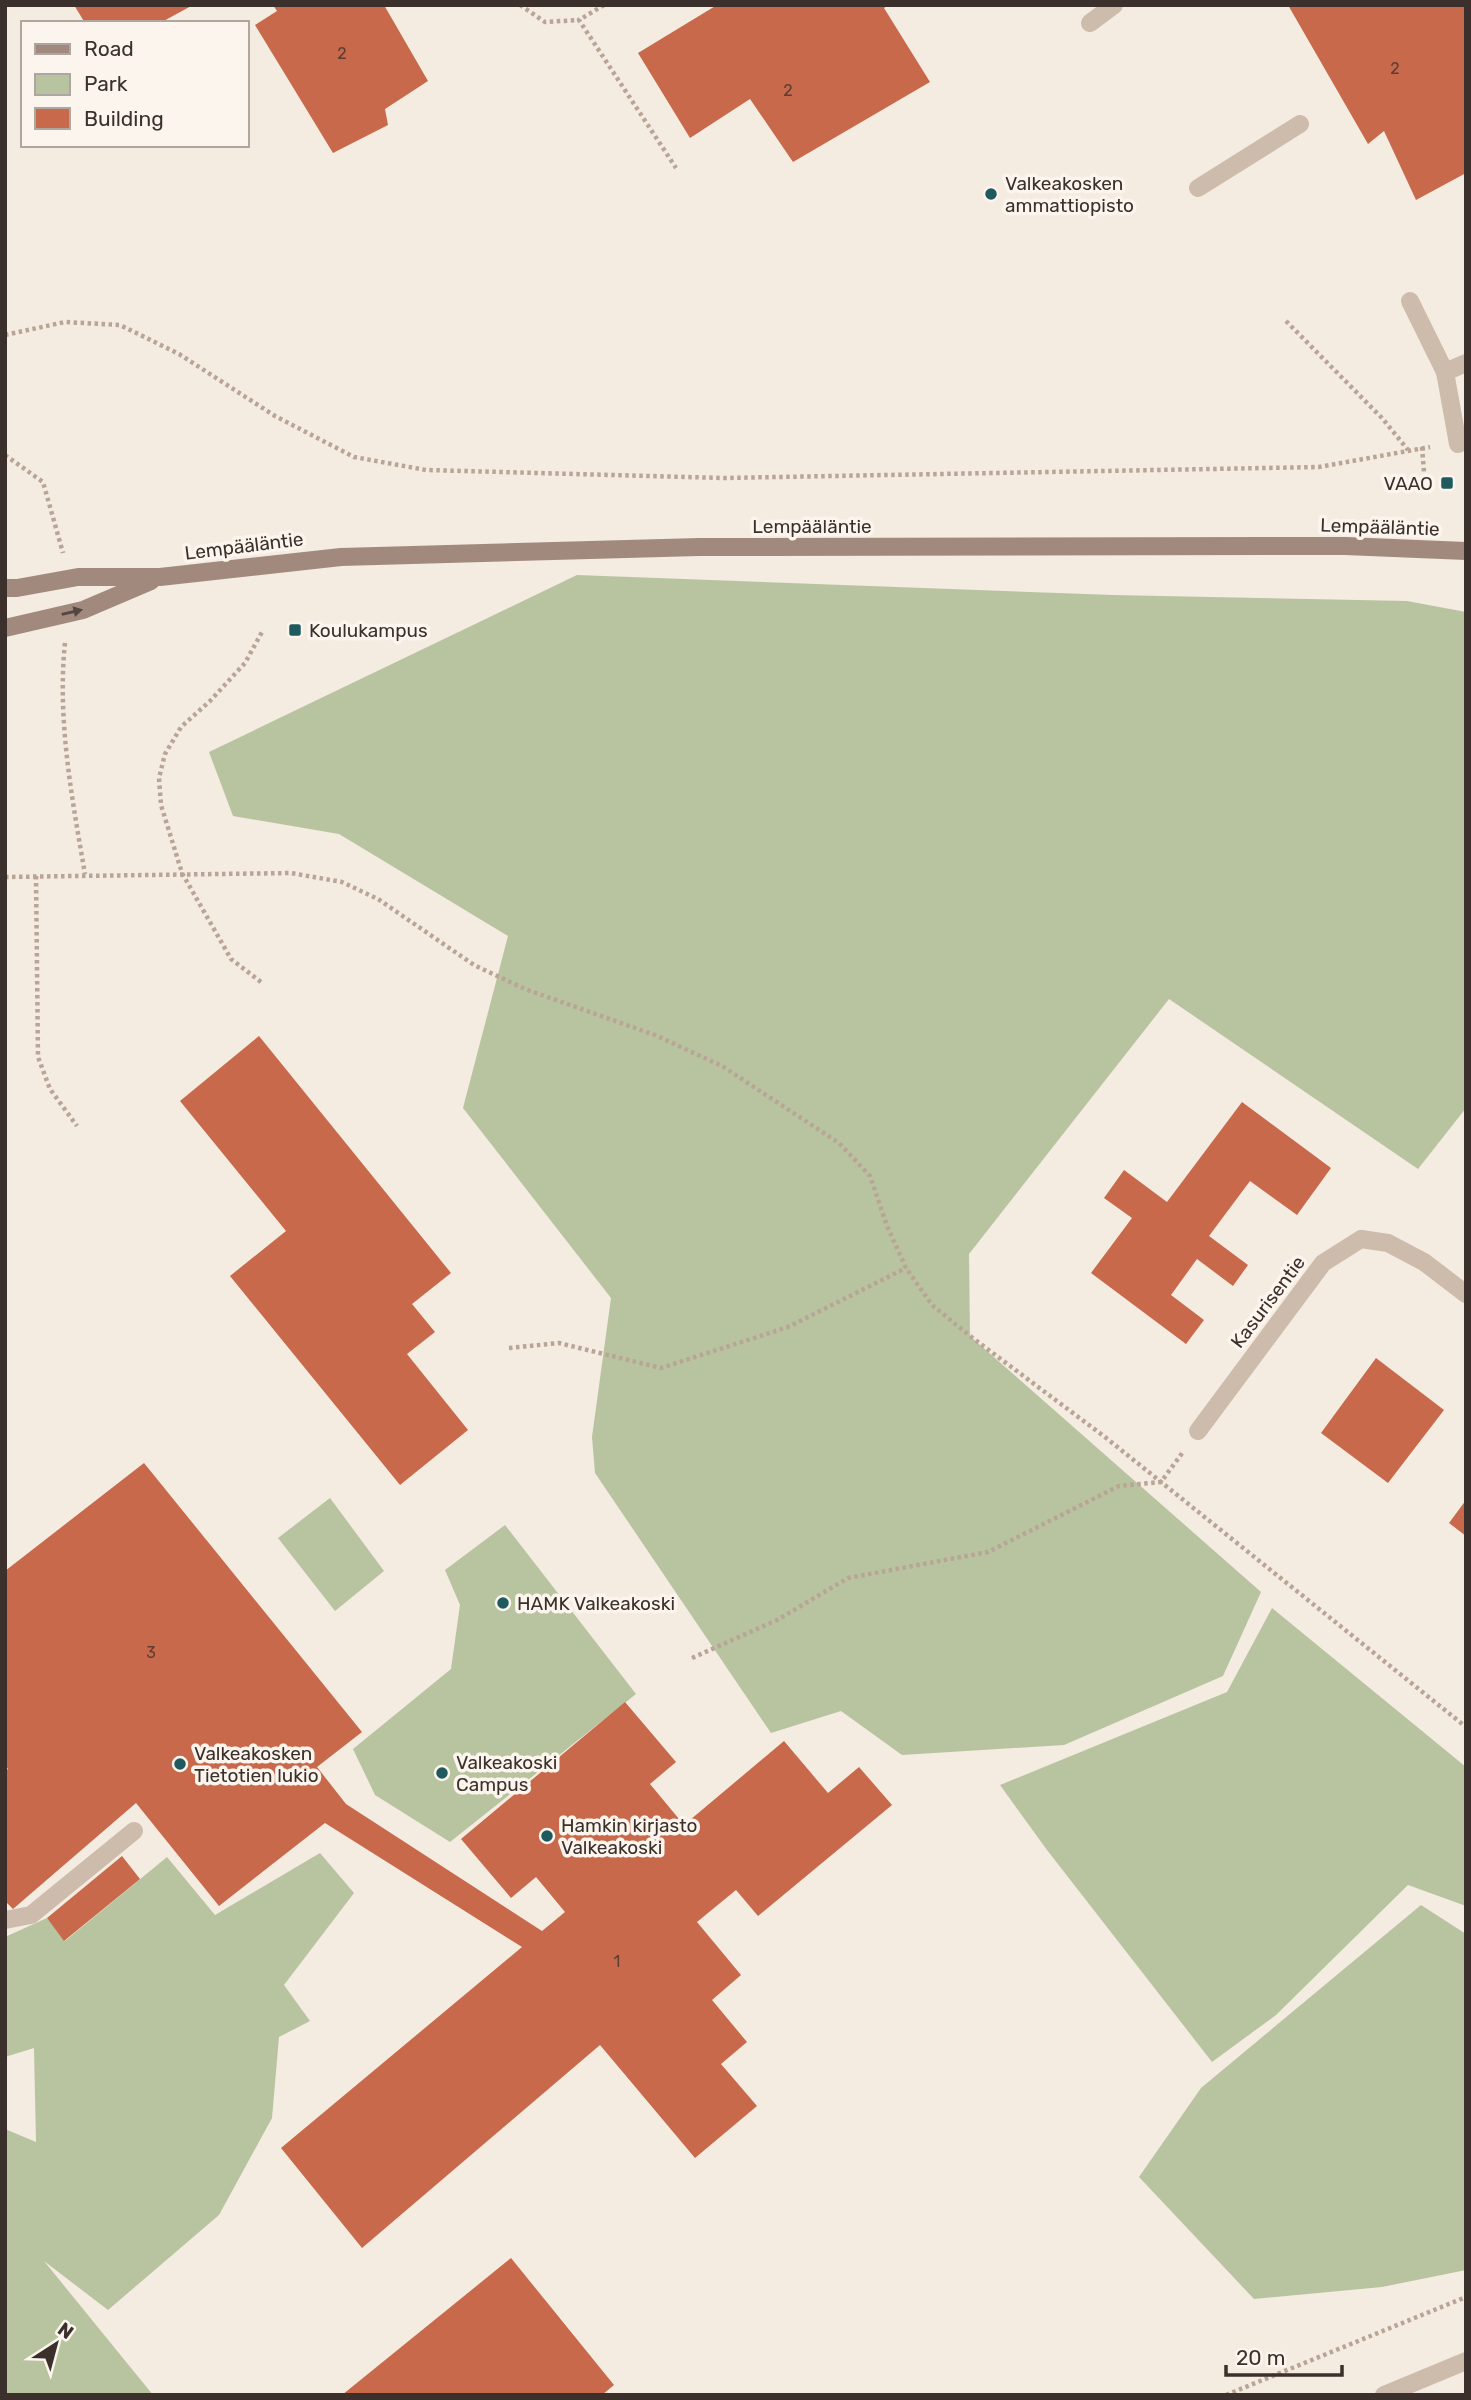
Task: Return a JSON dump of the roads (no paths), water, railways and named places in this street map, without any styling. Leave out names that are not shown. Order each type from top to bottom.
[{"type":"main road","name":"Lempääläntie","points":[[5,587],[17,588],[78,577],[160,578],[341,557],[699,547],[1345,545],[1466,551]]},
{"type":"main road","name":"Lempääläntie","points":[[5,628],[83,610],[160,578]]},
{"type":"street","points":[[1090,23],[1114,5]]},
{"type":"street","points":[[1198,188],[1300,124]]},
{"type":"street","points":[[1410,301],[1445,372],[1458,444]]},
{"type":"street","points":[[1445,372],[1466,363]]},
{"type":"street","name":"Kasurisentie","points":[[1198,1431],[1323,1263],[1361,1239],[1388,1243],[1424,1262],[1466,1294]]},
{"type":"street","points":[[5,1920],[31,1914],[134,1831]]},
{"type":"street","points":[[1384,2395],[1466,2361]]},
{"type":"place","name":"Valkeakosken ammattiopisto","points":[[991,194]]},
{"type":"place","name":"VAAO","points":[[1447,483]]},
{"type":"place","name":"Koulukampus","points":[[295,630]]},
{"type":"place","name":"HAMK Valkeakoski","points":[[503,1603]]},
{"type":"place","name":"Valkeakosken Tietotien lukio","points":[[180,1764]]},
{"type":"place","name":"Valkeakoski Campus","points":[[442,1773]]},
{"type":"place","name":"Hamkin kirjasto Valkeakoski","points":[[547,1836]]}]
